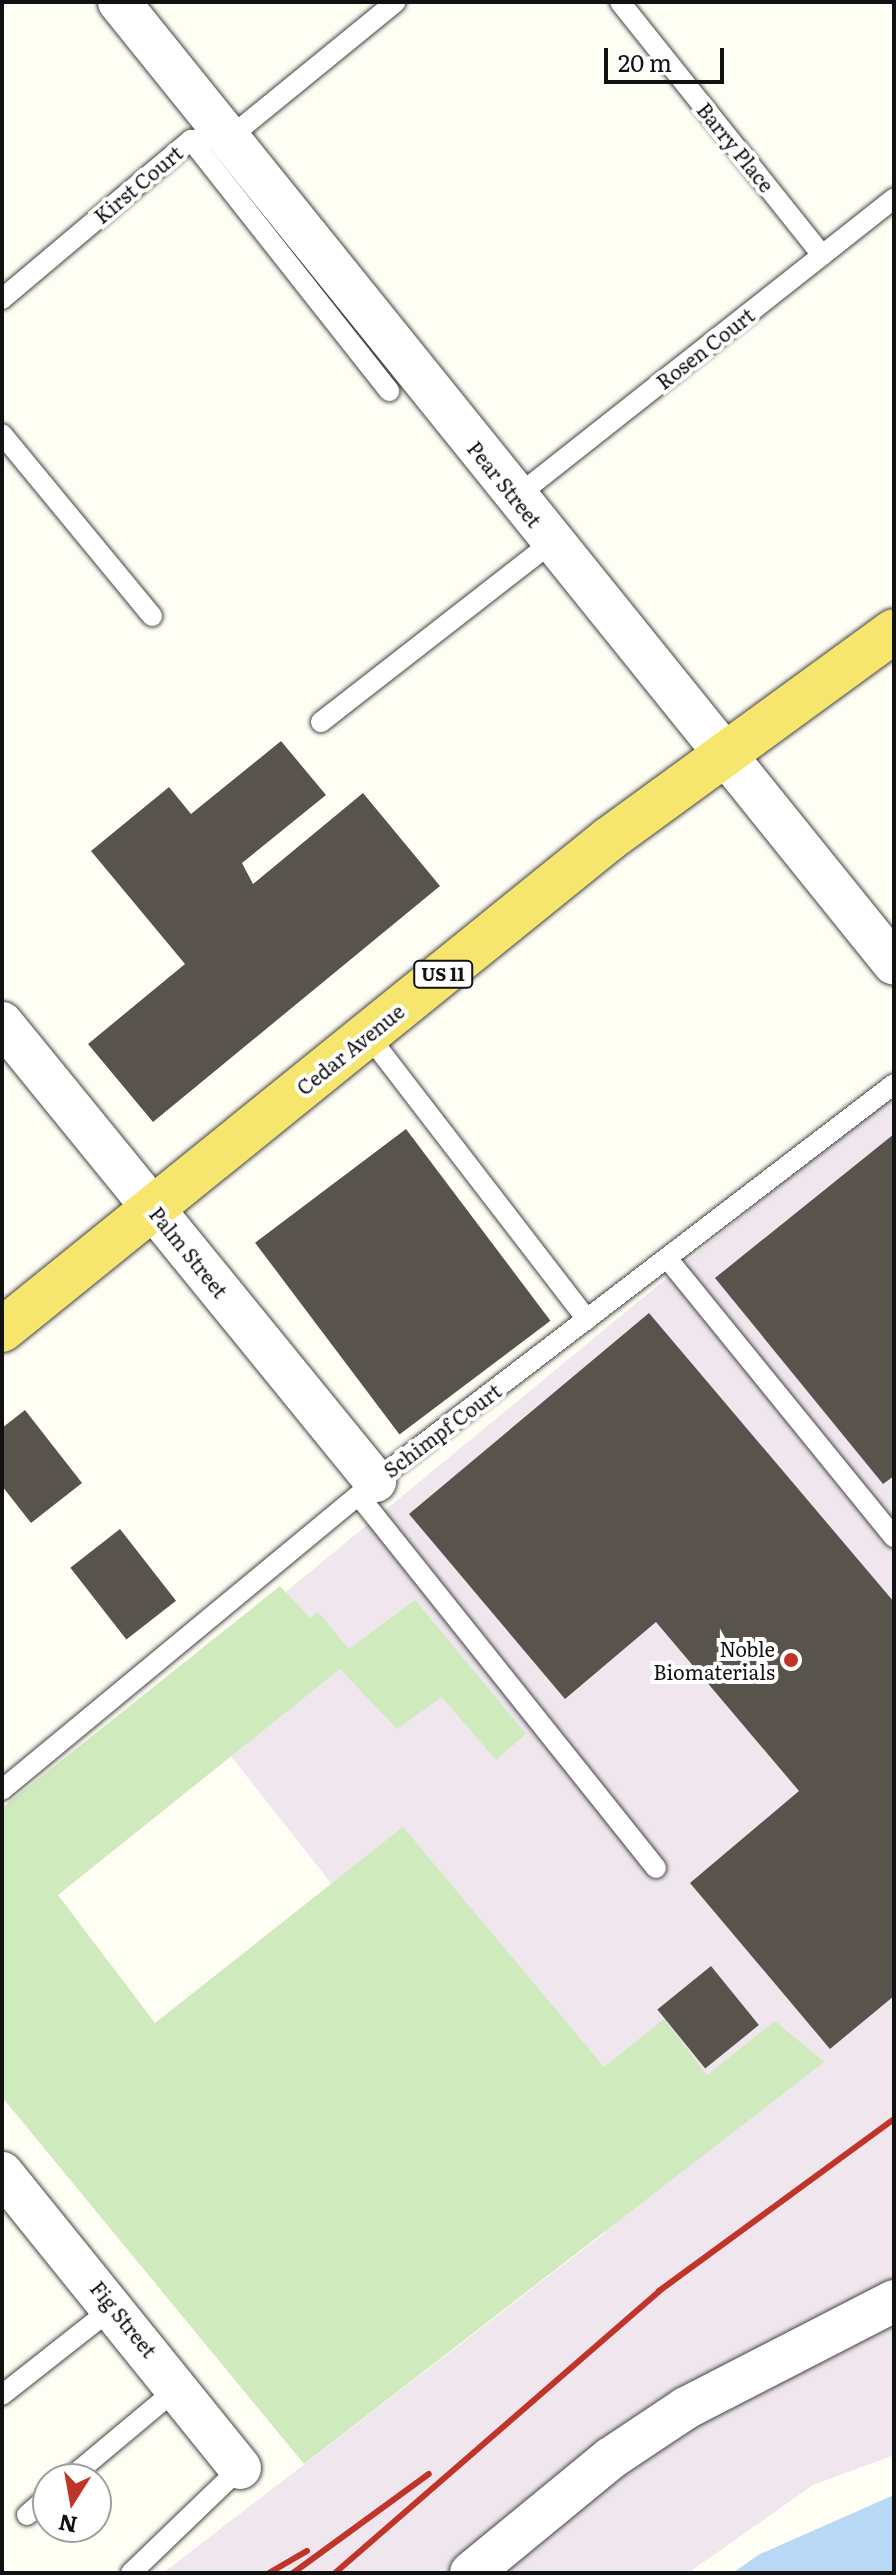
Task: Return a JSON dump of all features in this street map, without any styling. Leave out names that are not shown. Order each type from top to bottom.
[{"type":"main road","name":"Cedar Avenue","points":[[2,1330],[609,839],[727,757],[894,631]]},
{"type":"street","name":"Pear Street","points":[[119,2],[210,139],[516,497],[894,964]]},
{"type":"street","name":"Palm Street","points":[[2,1023],[153,1208],[367,1489]]},
{"type":"street","name":"Fig Street","points":[[2,2173],[115,2306],[240,2468]]},
{"type":"street","points":[[471,2573],[611,2458],[686,2408],[894,2301]]},
{"type":"lane","name":"Kirst Court","points":[[2,299],[210,139],[396,2]]},
{"type":"lane","name":"Barry Place","points":[[620,2],[822,255]]},
{"type":"lane","points":[[210,139],[389,391]]},
{"type":"lane","name":"Rosen Court","points":[[516,497],[894,198]]},
{"type":"lane","points":[[2,434],[152,616]]},
{"type":"lane","points":[[321,722],[552,542]]},
{"type":"lane","points":[[368,1035],[587,1319]]},
{"type":"lane","name":"Schimpf Court","points":[[2,1790],[367,1489],[894,1084]]},
{"type":"lane","points":[[667,1258],[894,1537]]},
{"type":"lane","points":[[367,1489],[656,1868]]},
{"type":"lane","points":[[2,2395],[115,2306]]},
{"type":"lane","points":[[88,2463],[178,2388]]},
{"type":"lane","points":[[131,2573],[240,2468]]},
{"type":"lane","points":[[27,2515],[32,2511]]},
{"type":"shaded area","points":[[894,1091],[894,2455],[813,2485],[688,2573],[163,2573],[606,2232],[174,1684]]},
{"type":"green space","points":[[280,1586],[310,1618],[318,1612],[349,1649],[415,1600],[526,1734],[496,1760],[442,1697],[397,1729],[340,1669],[58,1895],[155,2023],[403,1827],[604,2067],[664,2019],[707,2075],[775,2021],[824,2062],[304,2464],[2,2097],[2,1808]]},
{"type":"water","points":[[894,2495],[894,2573],[733,2573],[758,2555]]},
{"type":"building","points":[[281,741],[326,795],[242,863],[253,884],[363,793],[440,886],[153,1122],[88,1044],[185,964],[91,851],[169,787],[191,814]]},
{"type":"building","points":[[406,1129],[550,1321],[399,1434],[255,1243]]},
{"type":"building","points":[[894,1134],[894,1476],[883,1484],[715,1278]]},
{"type":"building","name":"Noble Biomaterials","points":[[649,1313],[894,1602],[894,1996],[830,2049],[690,1883],[799,1791],[656,1622],[565,1699],[409,1514]]},
{"type":"building","points":[[25,1410],[82,1483],[31,1523],[2,1486],[2,1428]]},
{"type":"building","points":[[120,1529],[176,1601],[126,1639],[70,1568]]},
{"type":"building","points":[[711,1966],[759,2025],[705,2068],[657,2009]]},
{"type":"railway","points":[[335,2573],[659,2291],[894,2119]]},
{"type":"railway","points":[[293,2573],[429,2474]]},
{"type":"railway","points":[[269,2573],[307,2551]]},
{"type":"place","name":"Noble Biomaterials","points":[[791,1660]]}]
